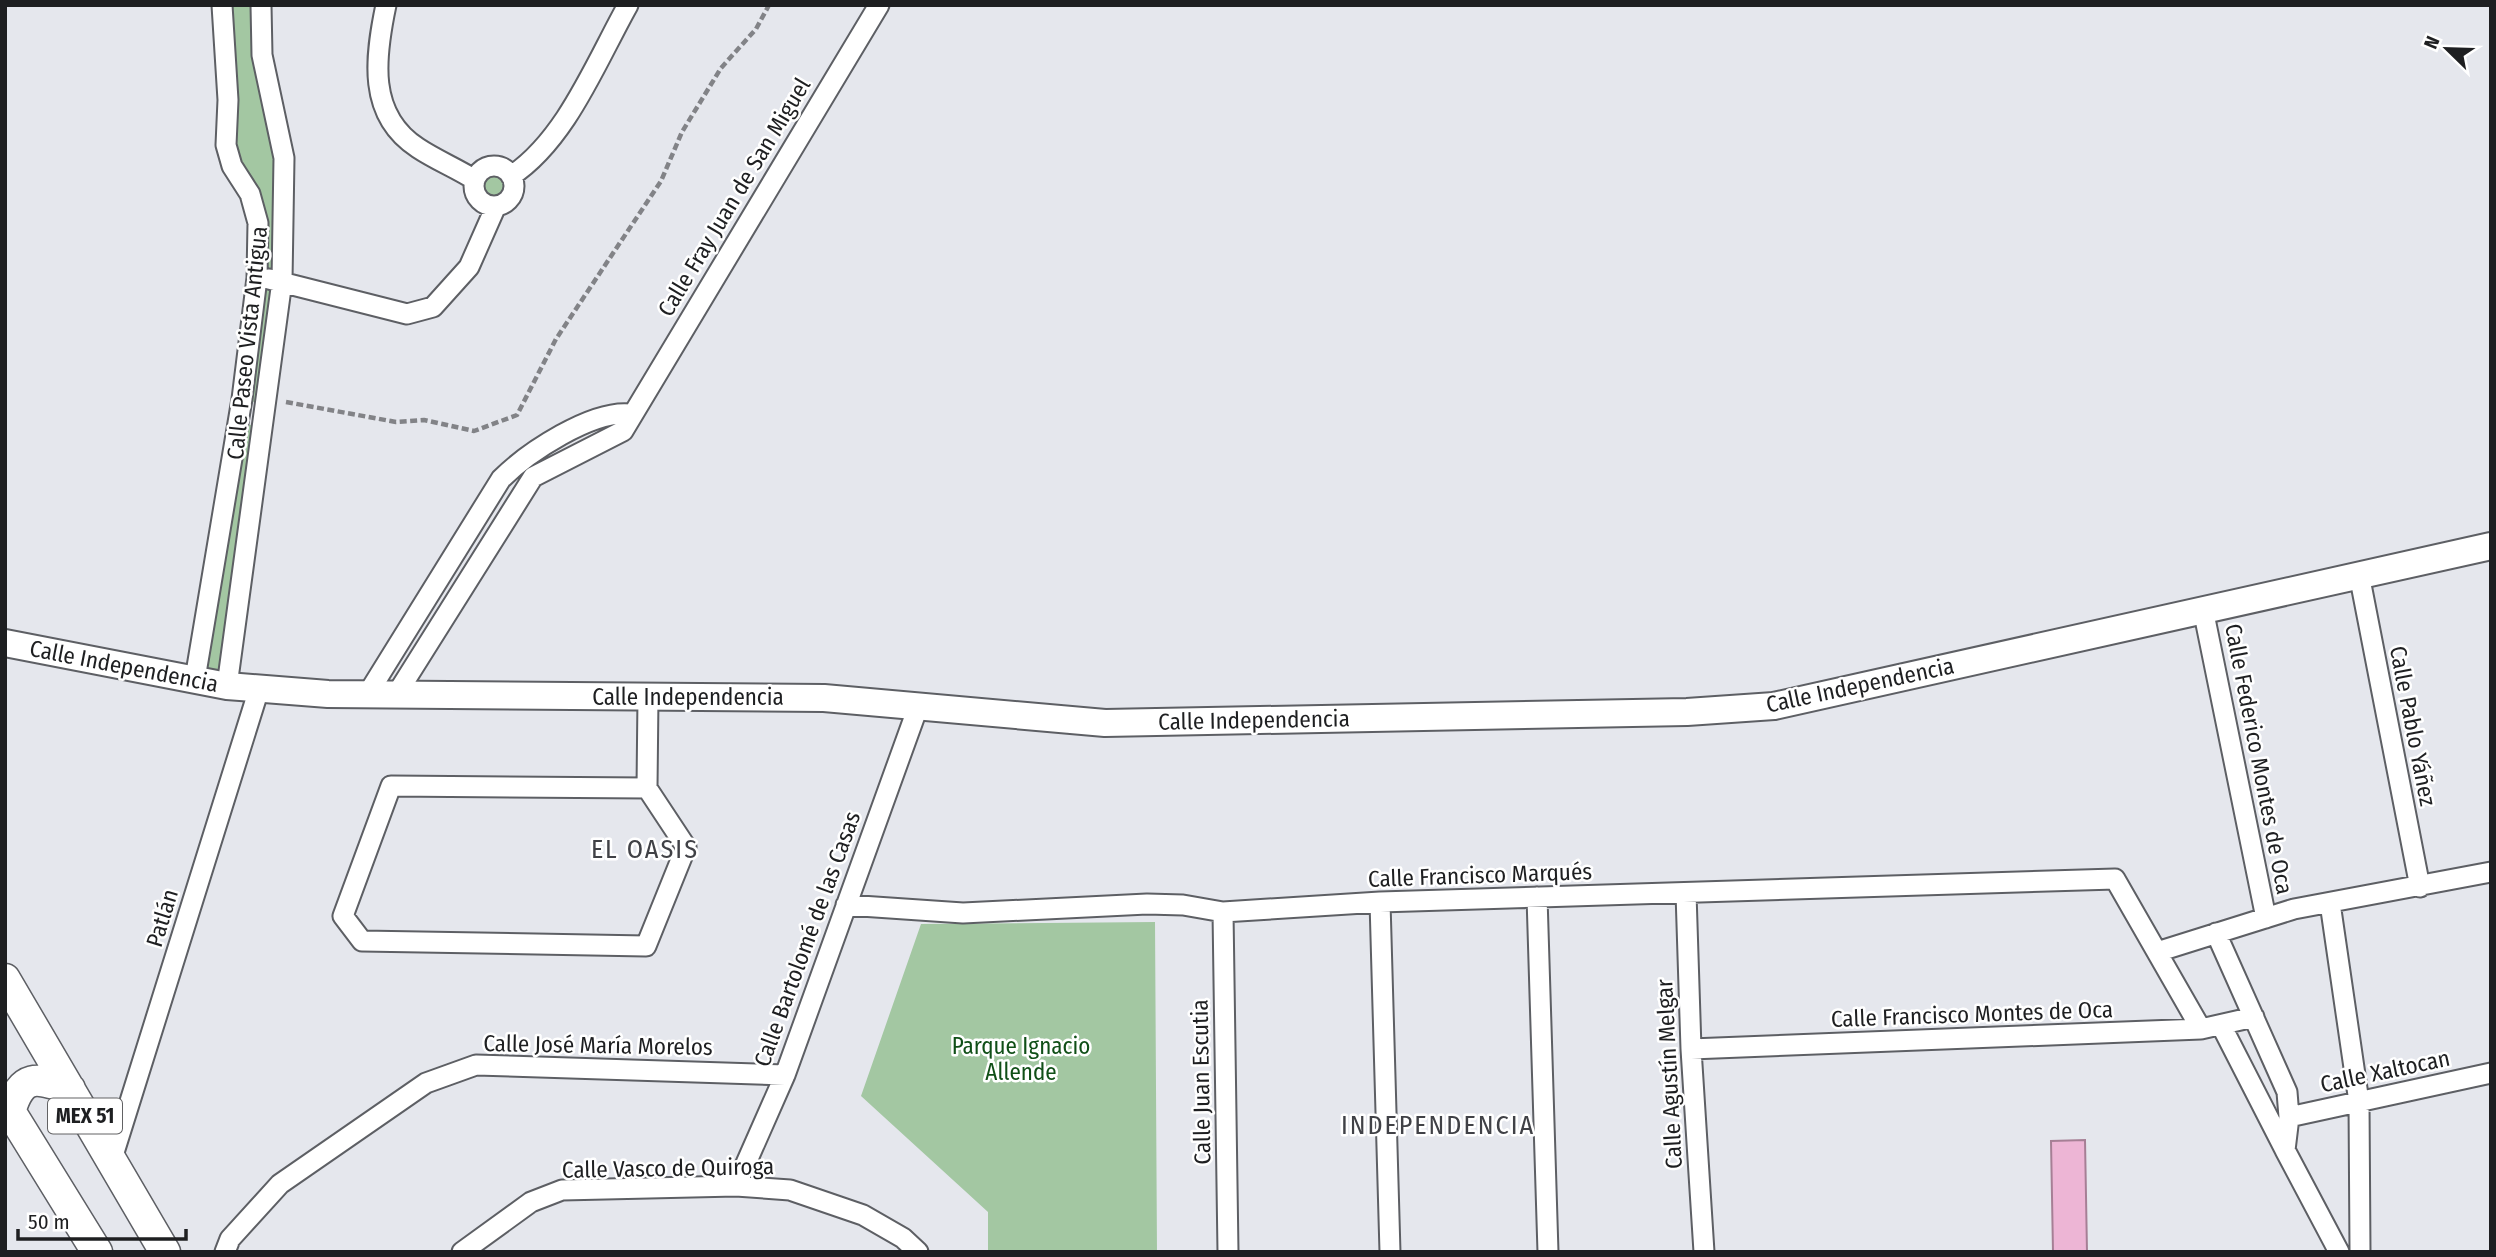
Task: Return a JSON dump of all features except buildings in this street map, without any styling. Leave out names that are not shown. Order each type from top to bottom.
[{"type":"main road","name":"MEX 51","points":[[7,990],[70,1089],[165,1252]]},
{"type":"main road","points":[[8,1107],[20,1088],[30,1081],[40,1079],[70,1089]]},
{"type":"main road","name":"MEX 51","points":[[8,1107],[97,1252]]},
{"type":"street","name":"Calle Paseo Vista Antigua","points":[[195,679],[238,422],[257,278],[258,223],[250,194],[232,166],[226,145],[228,100],[222,5]]},
{"type":"street","name":"Calle Paseo Vista Antigua","points":[[227,686],[282,281],[285,158],[262,55],[261,5]]},
{"type":"street","points":[[386,5],[376,78],[382,104],[397,131],[418,148],[475,180]]},
{"type":"street","points":[[511,176],[528,165],[553,139],[628,5]]},
{"type":"street","name":"Calle Fray Juan de San Miguel","points":[[533,477],[623,430],[630,414],[879,5]]},
{"type":"street","points":[[257,278],[282,281],[407,314],[433,307],[468,268],[496,206],[512,195],[511,176],[503,168],[492,166],[481,170],[474,188],[481,201],[496,206]]},
{"type":"street","points":[[367,695],[501,479],[519,461],[547,444],[615,413],[630,414]]},
{"type":"street","points":[[238,422],[264,428]]},
{"type":"street","points":[[396,695],[533,477],[519,461]]},
{"type":"street","name":"Calle Independencia","points":[[5,643],[227,686],[367,695],[824,698],[1105,723],[1687,712],[1774,706],[2491,546]]},
{"type":"street","name":"Calle Pablo Yáñez","points":[[2359,574],[2420,887]]},
{"type":"street","name":"Calle Federico Montes de Oca","points":[[2203,609],[2266,918]]},
{"type":"street","name":"Patlán","points":[[111,1162],[259,689]]},
{"type":"street","points":[[647,788],[391,786],[343,916],[362,941],[646,946],[686,847],[647,788],[648,697]]},
{"type":"street","name":"Calle Bartolomé de las Casas","points":[[736,1186],[785,1075],[918,707]]},
{"type":"street","points":[[2201,1029],[2157,952],[2266,918],[2491,872]]},
{"type":"street","name":"Calle Francisco Marqués","points":[[846,905],[962,913],[1147,904],[1183,905],[1223,912],[1380,902],[2115,879],[2157,952]]},
{"type":"street","name":"Calle Agustín Melgar","points":[[1686,893],[1691,1049],[1704,1252]]},
{"type":"street","points":[[1537,897],[1548,1252]]},
{"type":"street","points":[[1380,902],[1390,1252]]},
{"type":"street","name":"Calle Federico Montes de Oca","points":[[2330,903],[2359,1102],[2360,1252]]},
{"type":"street","name":"Calle Juan Escutia","points":[[1223,912],[1228,1252]]},
{"type":"street","points":[[2216,933],[2287,1092],[2289,1117],[2285,1150]]},
{"type":"street","name":"Calle Francisco Montes de Oca","points":[[1691,1049],[2201,1029],[2254,1017]]},
{"type":"street","points":[[2221,1025],[2339,1252]]},
{"type":"street","name":"Calle José María Morelos","points":[[225,1252],[230,1239],[280,1184],[426,1083],[476,1065],[785,1075]]},
{"type":"street","name":"Calle Xaltocan","points":[[2289,1117],[2491,1073]]},
{"type":"street","name":"Calle Vasco de Quiroga","points":[[462,1252],[531,1202],[562,1190],[736,1186],[790,1190],[863,1215],[903,1238],[918,1252]]},
{"type":"path","points":[[268,398],[396,422],[424,420],[474,431],[517,415],[581,296],[661,181],[682,132],[721,68],[756,29],[769,5]]},
{"type":"green space","points":[[222,5],[261,5],[284,158],[266,405],[242,399],[258,223],[232,166]]},
{"type":"green space","points":[[494,166],[508,172],[514,186],[508,200],[494,206],[480,200],[474,186],[480,172]]},
{"type":"green space","points":[[238,422],[264,428],[227,686],[195,679]]},
{"type":"green space","name":"Parque Ignacio Allende","points":[[1155,922],[1157,1252],[988,1252],[988,1212],[861,1096],[921,924]]},
{"type":"district","name":"EL OASIS","points":[[645,849]]},
{"type":"district","name":"INDEPENDENCIA","points":[[1438,1125]]}]
